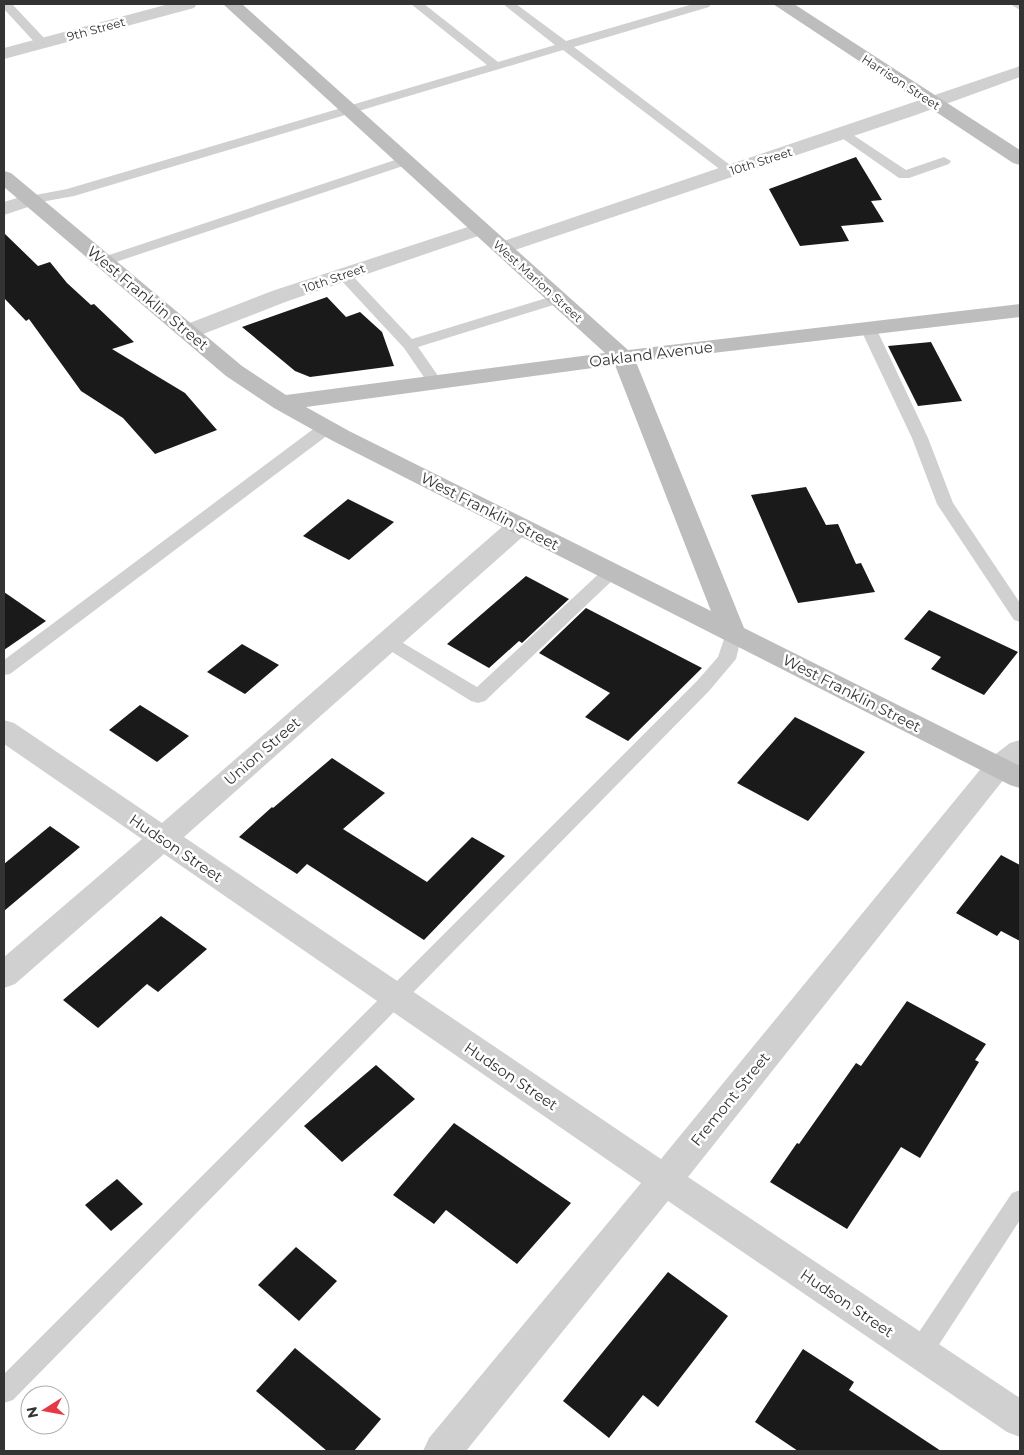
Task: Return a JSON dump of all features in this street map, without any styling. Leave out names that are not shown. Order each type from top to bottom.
[{"type":"street","name":"9th Street","points":[[4,54],[188,4]]},
{"type":"street","name":"West Marion Street","points":[[232,4],[623,358],[733,634]]},
{"type":"street","name":"Harrison Street","points":[[782,4],[1020,160]]},
{"type":"street","name":"10th Street","points":[[502,248],[932,103],[1020,71]]},
{"type":"street","name":"West Franklin Street","points":[[4,177],[190,331],[234,371],[282,403],[326,428],[733,634],[1013,765]]},
{"type":"street","points":[[4,209],[30,200]]},
{"type":"street","name":"10th Street","points":[[190,331],[280,296],[480,229]]},
{"type":"street","name":"Oakland Avenue","points":[[282,403],[623,358],[1020,310]]},
{"type":"street","name":"Union Street","points":[[4,975],[519,526]]},
{"type":"street","name":"Hudson Street","points":[[4,730],[663,1179],[1020,1419]]},
{"type":"street","name":"Fremont Street","points":[[442,1451],[663,1179],[1013,765]]},
{"type":"lane","points":[[6,4],[42,43]]},
{"type":"lane","points":[[417,4],[496,66]]},
{"type":"lane","points":[[509,4],[731,171]]},
{"type":"lane","points":[[30,200],[69,194],[705,4]]},
{"type":"lane","points":[[1016,4],[1020,6]]},
{"type":"lane","points":[[844,133],[904,175],[944,161]]},
{"type":"lane","points":[[105,261],[404,161]]},
{"type":"lane","points":[[344,275],[409,344],[435,383]]},
{"type":"lane","points":[[409,344],[558,299]]},
{"type":"lane","points":[[868,328],[920,438],[945,504],[1020,616]]},
{"type":"lane","points":[[4,669],[326,428]]},
{"type":"lane","points":[[387,641],[478,696],[610,573]]},
{"type":"lane","points":[[4,1391],[703,686],[727,659],[733,634]]},
{"type":"lane","points":[[920,1352],[1020,1200]]},
{"type":"building","points":[[856,157],[882,200],[871,201],[884,222],[841,226],[849,241],[800,246],[769,189]]},
{"type":"building","points":[[4,233],[38,266],[50,262],[67,283],[91,305],[94,304],[134,342],[112,349],[185,393],[217,430],[155,454],[123,418],[81,391],[29,319],[26,321],[4,298]]},
{"type":"building","points":[[327,297],[346,317],[360,312],[382,332],[394,366],[310,377],[295,371],[242,327]]},
{"type":"building","points":[[931,342],[962,401],[918,406],[888,346]]},
{"type":"building","points":[[806,487],[826,525],[838,524],[856,564],[861,563],[875,592],[798,603],[751,495]]},
{"type":"building","points":[[348,499],[394,522],[349,560],[303,536]]},
{"type":"building","points":[[526,576],[569,599],[522,643],[519,641],[489,668],[447,644]]},
{"type":"building","points":[[4,592],[46,621],[4,650]]},
{"type":"building","points":[[586,608],[702,668],[628,741],[585,717],[610,693],[539,653]]},
{"type":"building","points":[[929,610],[1018,652],[984,695],[931,669],[941,657],[904,639]]},
{"type":"building","points":[[242,644],[279,665],[245,694],[207,672]]},
{"type":"building","points":[[140,705],[189,736],[157,762],[109,730]]},
{"type":"building","points":[[795,717],[865,752],[808,821],[737,783]]},
{"type":"building","points":[[332,758],[385,793],[343,829],[427,882],[472,837],[505,856],[424,940],[307,864],[297,874],[239,837]]},
{"type":"building","points":[[50,826],[80,847],[4,911],[4,864]]},
{"type":"building","points":[[1001,855],[1020,865],[1020,941],[1001,931],[997,936],[956,913]]},
{"type":"building","points":[[161,916],[207,949],[158,992],[147,984],[98,1028],[63,1000]]},
{"type":"building","points":[[907,1001],[986,1044],[975,1060],[979,1062],[920,1158],[901,1147],[847,1229],[770,1182],[856,1063],[861,1066]]},
{"type":"building","points":[[376,1065],[415,1099],[342,1162],[304,1126]]},
{"type":"building","points":[[454,1123],[571,1203],[517,1264],[446,1210],[434,1224],[393,1195]]},
{"type":"building","points":[[117,1179],[143,1204],[111,1231],[85,1205]]},
{"type":"building","points":[[296,1247],[337,1281],[299,1321],[258,1285]]},
{"type":"building","points":[[668,1272],[728,1316],[658,1407],[643,1395],[609,1438],[563,1401]]},
{"type":"building","points":[[295,1348],[381,1419],[354,1451],[327,1451],[256,1391]]},
{"type":"building","points":[[803,1349],[854,1382],[849,1390],[941,1451],[798,1451],[755,1422]]}]
